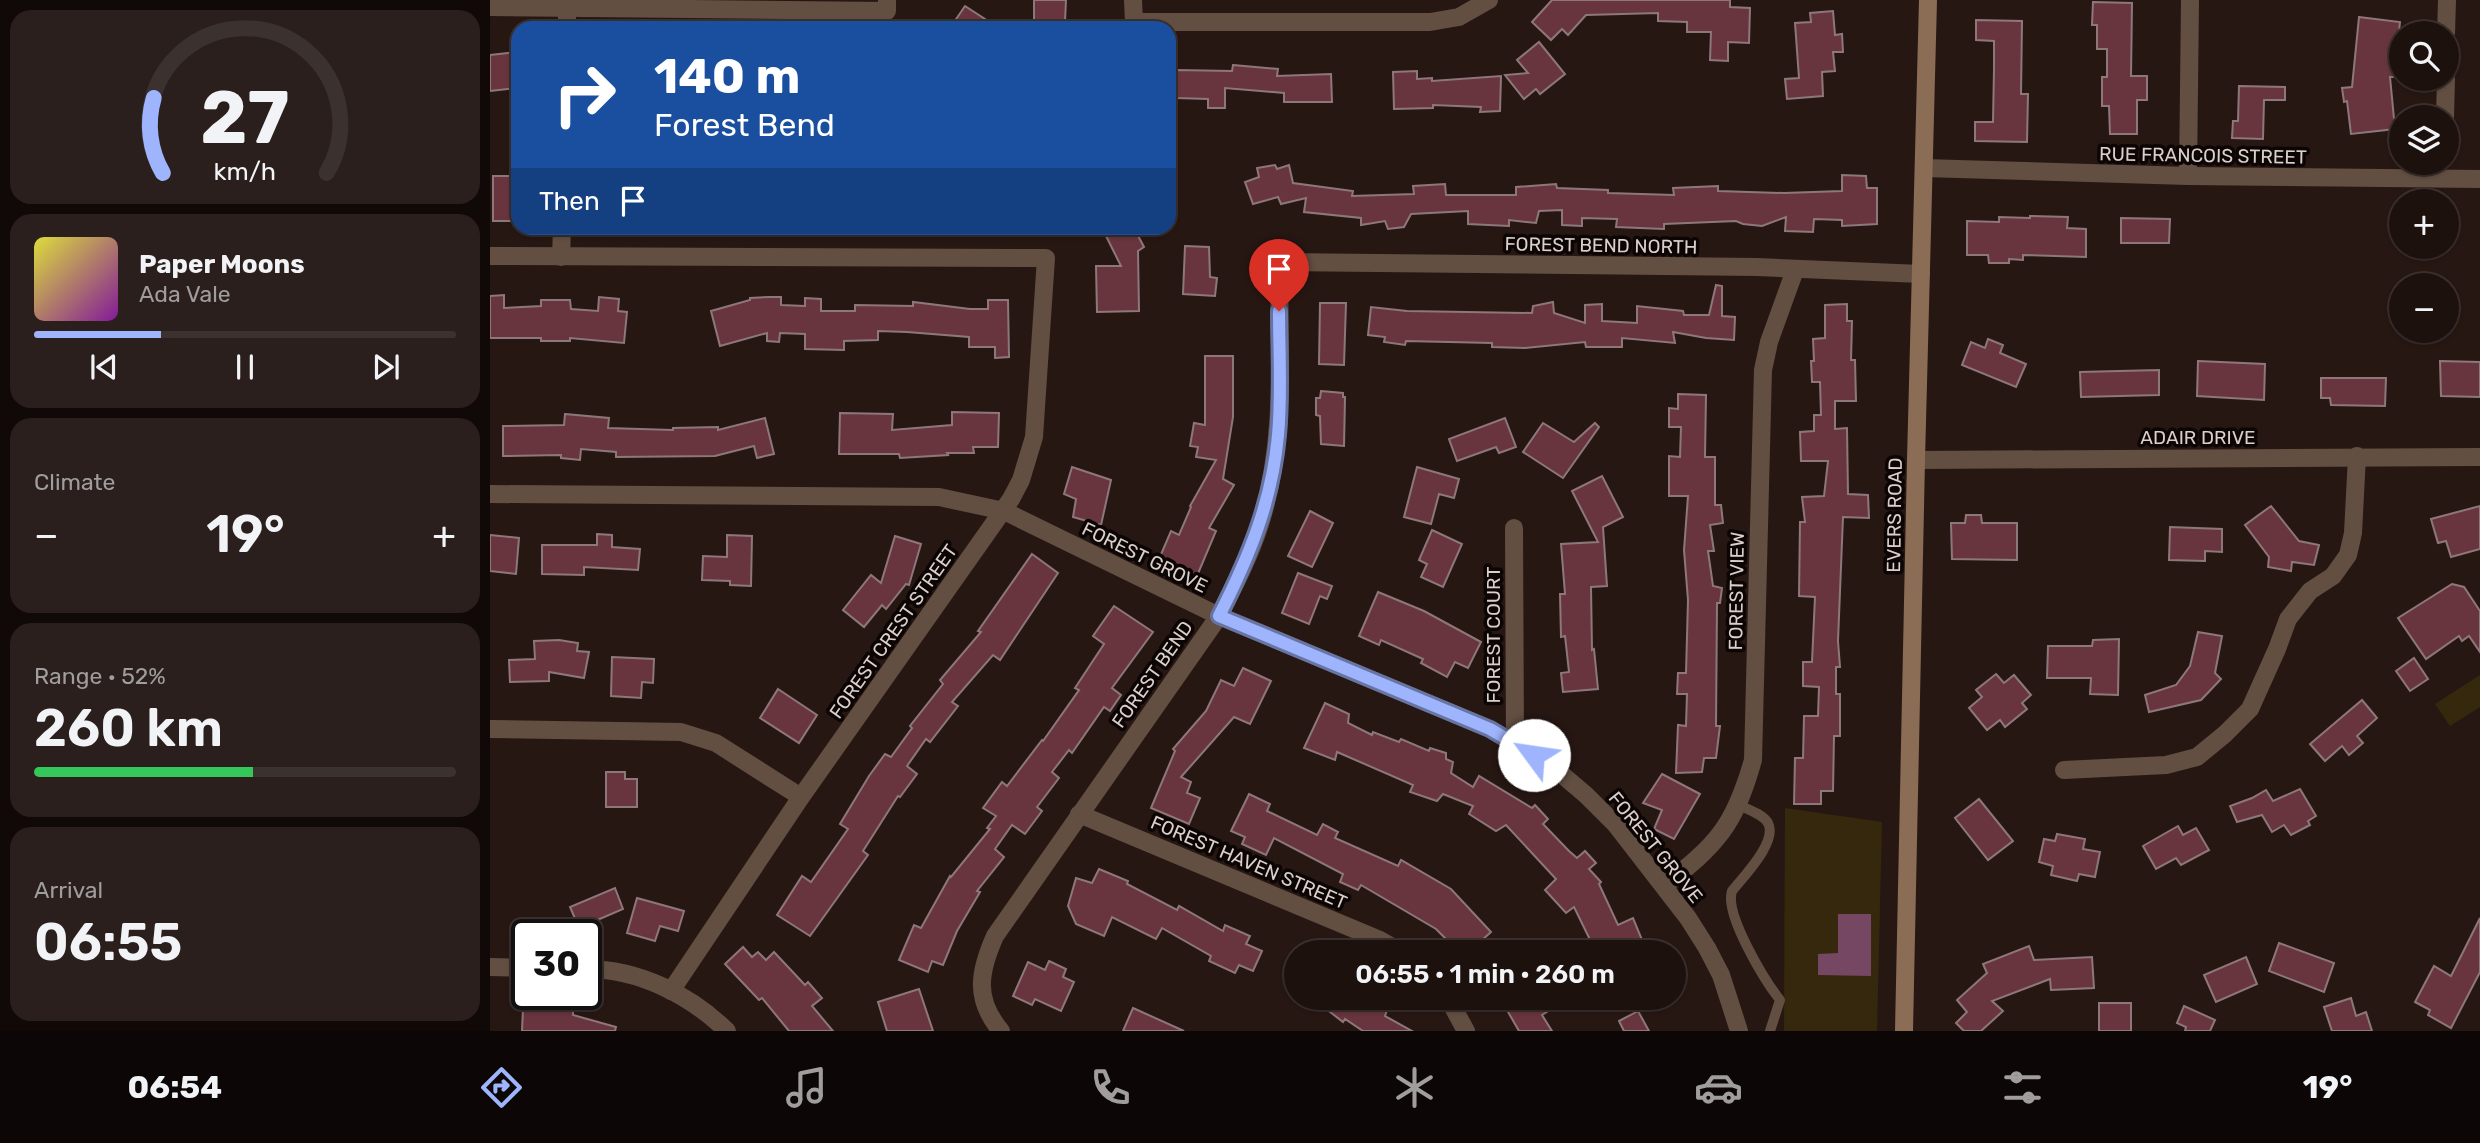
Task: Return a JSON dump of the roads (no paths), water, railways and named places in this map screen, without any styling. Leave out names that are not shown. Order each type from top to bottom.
[{"type":"main road","name":"EVERS ROAD","points":[[1904,1031],[1928,0]]},
{"type":"street","points":[[1133,0],[1134,21]]},
{"type":"street","points":[[1176,22],[1430,22],[1459,17],[1489,0]]},
{"type":"street","points":[[2188,176],[2190,0]]},
{"type":"street","points":[[2446,21],[2447,0]]},
{"type":"street","points":[[490,7],[568,4],[887,6]]},
{"type":"street","name":"RUE FRANCOIS STREET","points":[[1924,168],[2188,176],[2389,172]]},
{"type":"street","name":"RUE FRANCOIS STREET","points":[[2459,174],[2480,179]]},
{"type":"street","points":[[490,256],[561,257],[562,235]]},
{"type":"street","name":"FOREST CREST STREET","points":[[561,257],[1046,258],[1034,437],[1021,480],[1004,511],[801,797],[671,991]]},
{"type":"street","name":"FOREST BEND NORTH","points":[[1279,262],[1757,267],[1921,274]]},
{"type":"street","name":"FOREST BEND","points":[[1001,1031],[992,1020],[983,998],[982,966],[995,936],[1219,616],[1245,566],[1261,523],[1272,479],[1278,434],[1279,262]]},
{"type":"street","name":"FOREST VIEW","points":[[1664,886],[1706,852],[1723,832],[1739,805],[1753,760],[1763,370],[1769,342],[1795,270]]},
{"type":"street","points":[[2064,770],[2166,765],[2197,757],[2250,709],[2288,619],[2310,591],[2333,576],[2348,555],[2353,533],[2357,456]]},
{"type":"street","name":"ADAIR DRIVE","points":[[1916,460],[2480,457]]},
{"type":"street","name":"FOREST GROVE","points":[[490,494],[939,497],[1004,511],[1219,616],[1478,724],[1553,767],[1616,825],[1664,886],[1712,957],[1739,1031]]},
{"type":"street","name":"FOREST COURT","points":[[1514,528],[1515,743]]},
{"type":"street","points":[[490,729],[681,732],[716,743],[801,797]]},
{"type":"street","name":"FOREST HAVEN STREET","points":[[1079,814],[1380,940]]},
{"type":"street","points":[[490,967],[511,968]]},
{"type":"street","points":[[602,969],[625,973],[671,991],[713,1017],[727,1031]]},
{"type":"street","points":[[1455,1010],[1466,1031]]},
{"type":"lane","points":[[1739,805],[1762,817],[1768,823],[1770,835],[1764,850],[1731,891],[1729,899],[1732,913],[1763,978],[1780,1000],[1770,1031]]}]
